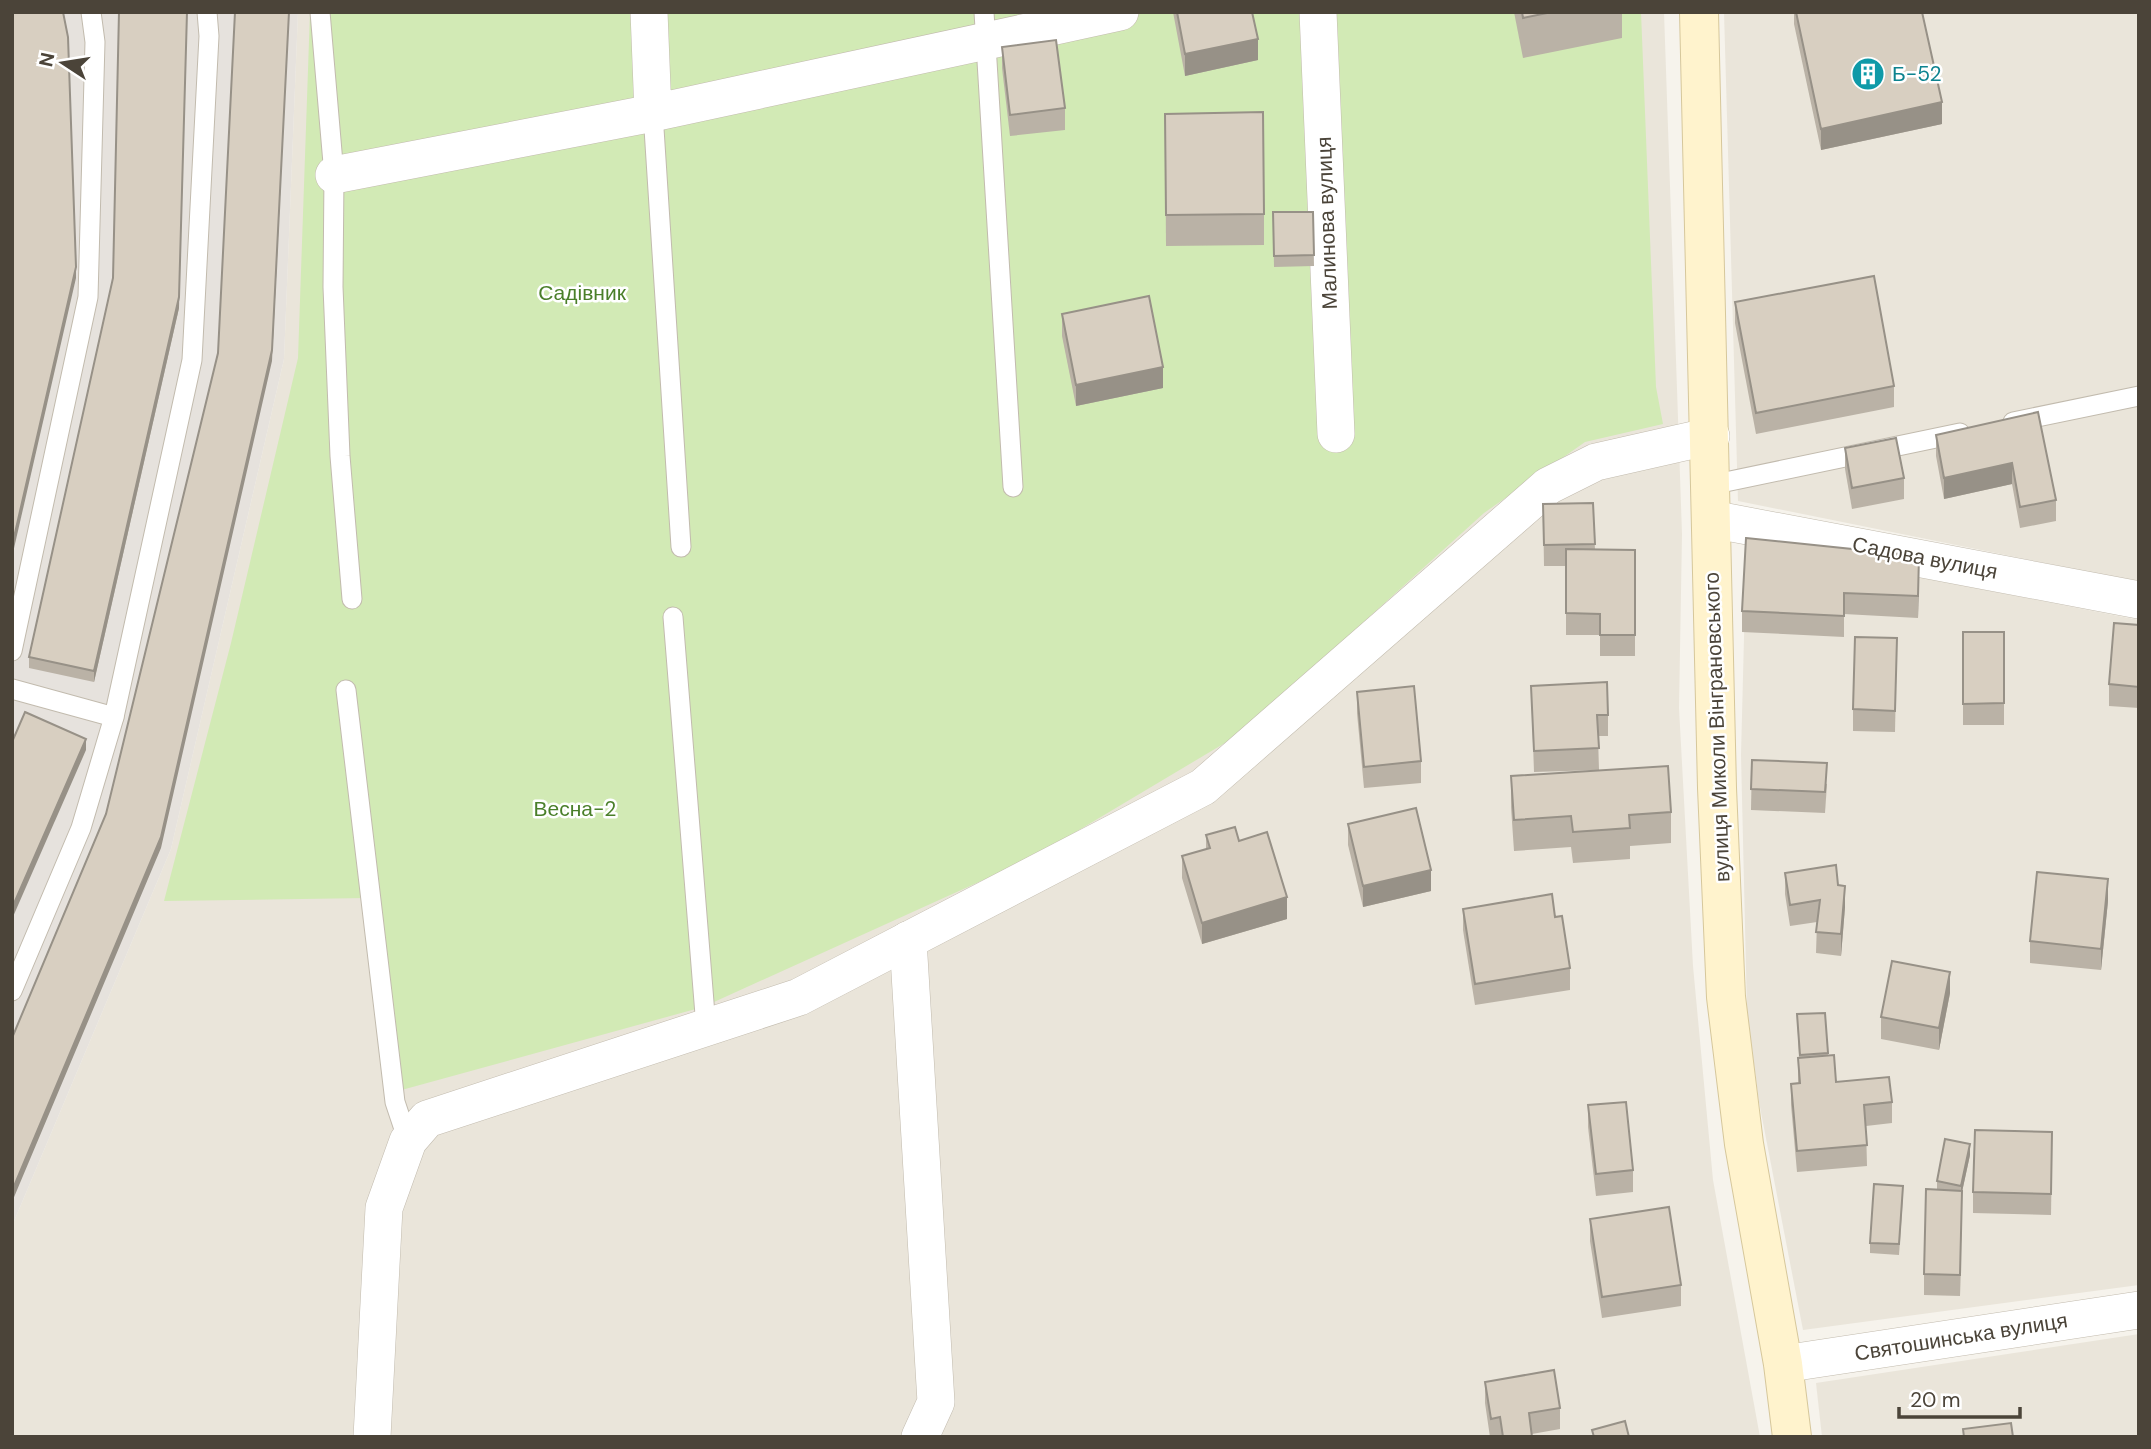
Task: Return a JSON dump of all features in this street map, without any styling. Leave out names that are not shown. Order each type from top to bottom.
[{"type":"main road","name":"вулиця Миколи Вінграновського","points":[[1699,12],[1726,997],[1744,1144],[1783,1364],[1792,1437]]},
{"type":"street","points":[[649,12],[653,113]]},
{"type":"street","points":[[334,175],[653,113],[984,27],[1120,12]]},
{"type":"street","name":"Малинова вулиця","points":[[1318,12],[1336,434]]},
{"type":"street","points":[[372,1437],[384,1208],[408,1140],[426,1119],[799,997],[1203,787],[1548,486],[1597,462],[1654,446],[1711,436]]},
{"type":"street","name":"Садова вулиця","points":[[1711,502],[2139,600]]},
{"type":"street","points":[[908,940],[936,1402],[920,1437]]},
{"type":"street","name":"Святошинська вулиця","points":[[1783,1364],[2139,1310]]},
{"type":"lane","points":[[12,652],[88,297],[95,42],[91,12]]},
{"type":"lane","points":[[12,991],[81,828],[114,717],[192,360],[209,36],[207,12]]},
{"type":"lane","points":[[320,12],[334,175],[334,300],[340,456],[352,599]]},
{"type":"lane","points":[[984,27],[1013,487]]},
{"type":"lane","points":[[653,113],[681,547]]},
{"type":"lane","points":[[1711,502],[1991,426],[2139,396]]},
{"type":"lane","points":[[673,617],[706,1027]]},
{"type":"lane","points":[[12,689],[114,717]]},
{"type":"lane","points":[[346,690],[393,1090],[408,1140]]},
{"type":"shaded area","points":[[12,12],[298,12],[284,359],[171,849],[12,1226]]},
{"type":"shaded area","points":[[298,12],[1664,12],[1682,534],[1679,708],[1693,966],[1713,1180],[1760,1437],[12,1437],[12,1226],[171,849],[284,359]]},
{"type":"shaded area","points":[[1724,12],[2139,12],[2139,582],[1738,501]]},
{"type":"shaded area","points":[[1746,559],[1919,577],[2139,620],[2139,1285],[1803,1330],[1759,1102],[1747,1011],[1741,755]]},
{"type":"shaded area","points":[[2139,1334],[2139,1437],[1822,1437],[1816,1383]]},
{"type":"green space","name":"Садівник","points":[[310,12],[1641,12],[1656,387],[1663,424],[1585,442],[1484,513],[1240,734],[1032,858],[703,1007],[387,1094],[367,898],[164,901],[231,643],[298,358]]},
{"type":"building","points":[[12,12],[63,12],[68,37],[76,267],[12,546]]},
{"type":"building","points":[[119,12],[187,12],[179,297],[94,671],[29,657],[113,278]]},
{"type":"building","points":[[235,12],[289,12],[272,350],[161,837],[12,1191],[12,1038],[106,814],[218,353]]},
{"type":"building","points":[[1177,12],[1252,12],[1258,39],[1185,54]]},
{"type":"building","points":[[1522,12],[1552,12],[1523,18]]},
{"type":"building","name":"Б-52","points":[[1796,12],[1922,12],[1942,102],[1821,129]]},
{"type":"building","points":[[1056,40],[1065,108],[1010,115],[1002,47]]},
{"type":"building","points":[[1263,112],[1264,214],[1166,215],[1165,114]]},
{"type":"building","points":[[1273,212],[1313,212],[1314,255],[1274,256]]},
{"type":"building","points":[[1874,276],[1894,386],[1756,413],[1735,302]]},
{"type":"building","points":[[1149,296],[1163,367],[1076,385],[1062,314]]},
{"type":"building","points":[[2038,412],[2056,500],[2020,507],[2012,463],[1944,478],[1936,435]]},
{"type":"building","points":[[1896,438],[1904,478],[1852,488],[1845,448]]},
{"type":"building","points":[[1593,503],[1595,544],[1544,545],[1543,504]]},
{"type":"building","points":[[1746,538],[1919,556],[1918,596],[1844,593],[1844,616],[1742,611]]},
{"type":"building","points":[[1566,549],[1635,550],[1635,635],[1600,635],[1600,614],[1566,613]]},
{"type":"building","points":[[2114,623],[2139,625],[2139,687],[2109,684]]},
{"type":"building","points":[[1963,632],[2004,632],[2004,703],[1963,704]]},
{"type":"building","points":[[1855,637],[1897,638],[1895,711],[1853,709]]},
{"type":"building","points":[[1607,682],[1608,715],[1597,715],[1599,748],[1534,751],[1531,686]]},
{"type":"building","points":[[1414,686],[1421,761],[1364,767],[1357,692]]},
{"type":"building","points":[[25,712],[86,739],[12,908],[12,742]]},
{"type":"building","points":[[1752,760],[1827,763],[1825,792],[1751,789]]},
{"type":"building","points":[[1668,766],[1671,812],[1629,815],[1630,828],[1573,832],[1571,816],[1514,820],[1511,776]]},
{"type":"building","points":[[1416,808],[1431,870],[1363,886],[1348,824]]},
{"type":"building","points":[[1235,827],[1239,841],[1267,832],[1287,897],[1202,923],[1182,856],[1210,848],[1206,835]]},
{"type":"building","points":[[1836,865],[1838,885],[1845,886],[1841,934],[1816,932],[1820,900],[1790,905],[1785,873]]},
{"type":"building","points":[[2037,872],[2108,879],[2101,949],[2030,941]]},
{"type":"building","points":[[1552,894],[1555,917],[1562,916],[1570,968],[1475,984],[1463,909]]},
{"type":"building","points":[[1892,961],[1950,972],[1939,1028],[1881,1017]]},
{"type":"building","points":[[1825,1013],[1828,1053],[1800,1055],[1797,1014]]},
{"type":"building","points":[[1834,1055],[1836,1082],[1889,1077],[1892,1102],[1864,1105],[1867,1145],[1797,1151],[1791,1084],[1800,1083],[1798,1058]]},
{"type":"building","points":[[1626,1102],[1633,1170],[1596,1174],[1588,1105]]},
{"type":"building","points":[[1975,1130],[2052,1132],[2051,1194],[1973,1192]]},
{"type":"building","points":[[1945,1139],[1970,1144],[1961,1186],[1937,1181]]},
{"type":"building","points":[[1874,1184],[1903,1186],[1899,1244],[1870,1243]]},
{"type":"building","points":[[1926,1189],[1962,1191],[1960,1275],[1924,1274]]},
{"type":"building","points":[[1669,1207],[1681,1285],[1602,1297],[1590,1219]]},
{"type":"building","points":[[1554,1370],[1560,1408],[1529,1413],[1532,1437],[1503,1437],[1500,1417],[1491,1419],[1485,1382]]},
{"type":"building","points":[[1625,1421],[1629,1437],[1594,1437],[1592,1430]]},
{"type":"building","points":[[2011,1423],[2013,1437],[1964,1437],[1963,1429]]},
{"type":"place","name":"Б-52","points":[[1868,74]]},
{"type":"park label","name":"Весна-2","points":[[575,809]]}]
